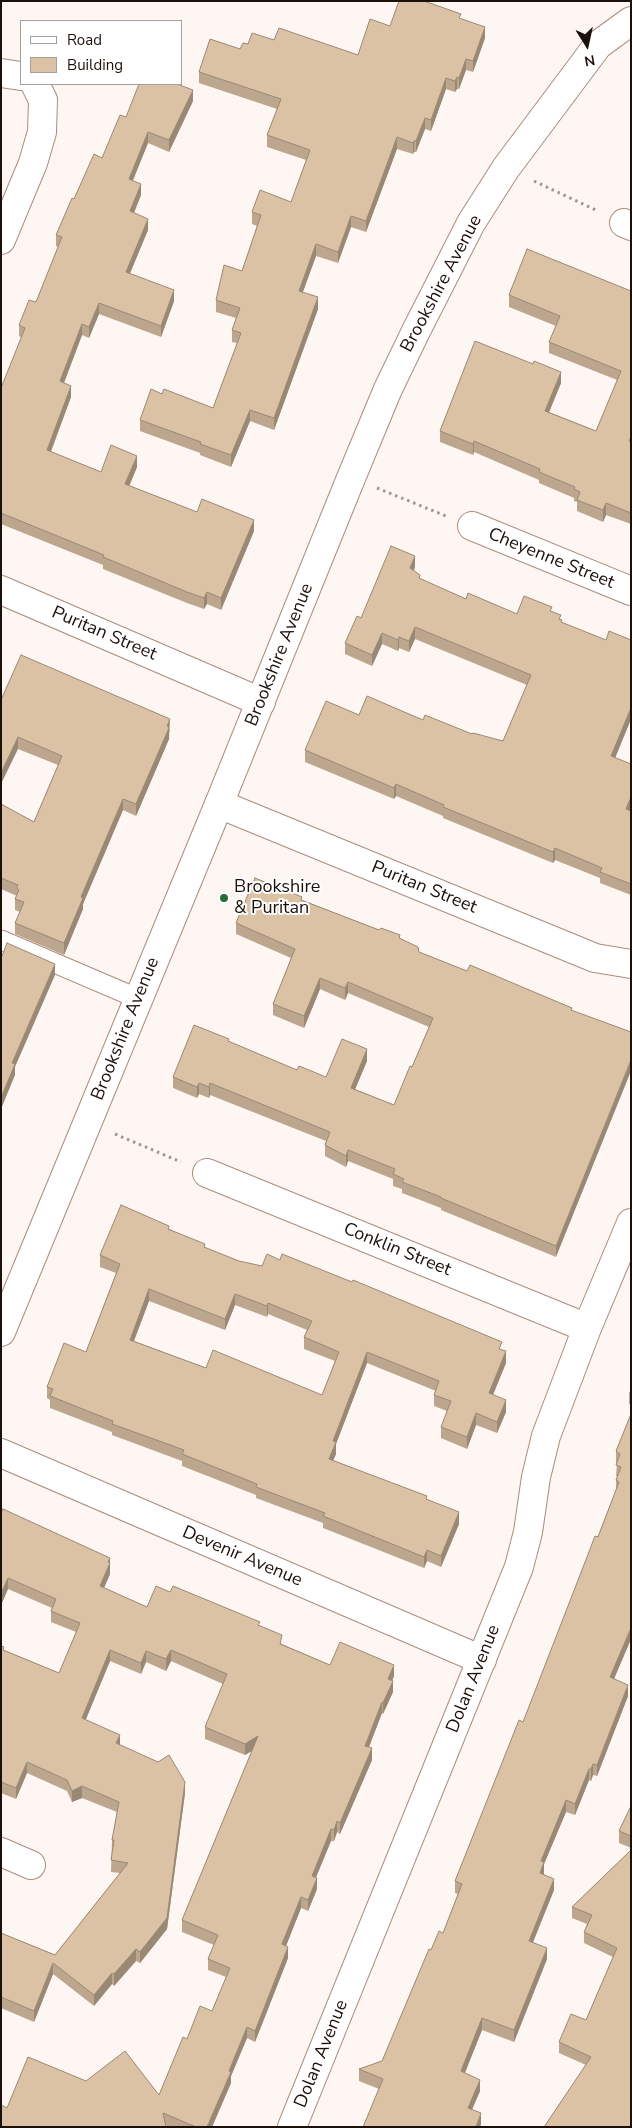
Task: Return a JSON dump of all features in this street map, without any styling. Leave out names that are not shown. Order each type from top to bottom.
[{"type":"street","name":"Brookshire Avenue","points":[[1,1332],[388,389],[440,281],[472,223],[506,168],[598,44],[631,21]]},
{"type":"street","points":[[1,73],[20,76]]},
{"type":"street","points":[[1,240],[32,163],[42,132],[43,100],[36,85]]},
{"type":"street","name":"Cheyenne Street","points":[[472,526],[631,591]]},
{"type":"street","name":"Puritan Street","points":[[1,590],[261,702]]},
{"type":"street","name":"Puritan Street","points":[[219,804],[596,958],[631,964]]},
{"type":"street","name":"Conklin Street","points":[[207,1172],[587,1328]]},
{"type":"street","name":"Dolan Avenue","points":[[292,2127],[519,1567],[528,1532],[536,1477],[546,1436],[587,1328],[631,1223]]},
{"type":"street","name":"Devenir Avenue","points":[[1,1454],[482,1660]]},
{"type":"street","points":[[1,1852],[31,1865]]},
{"type":"lane","points":[[1,940],[139,999]]},
{"type":"path","points":[[506,168],[627,224]]},
{"type":"path","points":[[351,478],[472,526]]},
{"type":"path","points":[[88,1123],[207,1172]]},
{"type":"building","points":[[399,1],[424,1],[461,14],[459,18],[485,27],[473,61],[466,59],[459,78],[457,77],[455,81],[446,78],[431,120],[425,118],[416,141],[413,143],[397,137],[366,221],[351,216],[338,252],[316,244],[299,291],[318,297],[274,418],[250,410],[231,455],[140,420],[151,389],[162,394],[164,389],[213,408],[241,333],[232,330],[240,308],[216,300],[224,265],[242,271],[261,215],[252,212],[260,190],[291,202],[310,150],[267,135],[281,99],[199,72],[210,39],[240,49],[243,43],[248,44],[252,33],[274,40],[279,28],[358,55],[370,19],[390,26]]},
{"type":"building","points":[[139,85],[180,85],[193,90],[169,140],[148,132],[129,179],[141,184],[130,211],[148,219],[126,272],[174,290],[161,326],[99,303],[89,327],[82,324],[60,381],[71,386],[47,450],[101,472],[111,445],[137,456],[125,484],[197,512],[202,499],[254,520],[221,598],[207,592],[204,598],[187,592],[103,557],[104,555],[1,513],[1,388],[25,328],[19,325],[29,300],[36,302],[62,237],[56,235],[94,154],[102,158],[120,115],[126,117]]},
{"type":"building","points":[[527,249],[631,291],[631,437],[629,441],[631,442],[631,513],[606,503],[603,510],[577,500],[580,492],[574,489],[575,487],[539,472],[540,469],[474,441],[473,444],[440,431],[475,341],[533,364],[534,361],[561,372],[545,411],[596,431],[621,371],[549,342],[560,316],[509,295]]},
{"type":"building","points":[[391,546],[415,556],[410,568],[420,575],[419,578],[466,599],[468,593],[517,614],[524,596],[552,607],[550,611],[561,615],[559,619],[562,620],[561,622],[606,640],[609,631],[631,640],[631,708],[611,756],[631,764],[631,797],[626,809],[631,811],[631,884],[600,872],[602,868],[555,848],[553,852],[443,807],[444,805],[396,784],[394,788],[305,750],[326,701],[359,715],[367,696],[423,720],[425,715],[472,734],[503,741],[531,675],[415,627],[409,641],[399,637],[398,640],[382,633],[372,655],[345,643],[357,616],[361,618]]},
{"type":"building","points":[[21,655],[170,719],[167,726],[169,728],[136,804],[123,799],[81,897],[83,898],[64,943],[15,923],[24,902],[15,899],[19,890],[17,888],[18,885],[1,878],[1,804],[34,822],[62,756],[18,737],[1,773],[1,700]]},
{"type":"building","points":[[255,878],[302,897],[301,900],[379,930],[381,928],[400,935],[399,938],[418,947],[419,952],[467,971],[470,965],[572,1008],[571,1010],[631,1032],[631,1060],[556,1246],[402,1182],[404,1179],[393,1174],[395,1169],[348,1150],[346,1156],[325,1145],[330,1132],[210,1083],[209,1087],[199,1083],[197,1087],[173,1077],[194,1025],[297,1070],[299,1066],[326,1077],[342,1039],[367,1049],[351,1088],[394,1105],[433,1018],[348,982],[345,988],[320,978],[304,1016],[273,1004],[295,949],[236,923]]},
{"type":"building","points":[[7,943],[55,964],[12,1063],[15,1064],[1,1098],[1,955]]},
{"type":"building","points":[[121,1205],[169,1226],[168,1229],[205,1244],[204,1247],[239,1261],[262,1266],[267,1254],[280,1260],[282,1254],[352,1282],[353,1280],[502,1342],[499,1349],[506,1351],[489,1393],[506,1400],[497,1422],[476,1413],[467,1437],[441,1427],[451,1401],[434,1395],[439,1381],[367,1352],[333,1441],[336,1442],[329,1459],[427,1496],[426,1499],[459,1512],[441,1556],[427,1550],[424,1557],[323,1516],[325,1513],[256,1487],[257,1484],[182,1454],[184,1450],[112,1424],[113,1421],[50,1396],[53,1389],[47,1387],[64,1343],[86,1352],[120,1264],[100,1255]],"holes":[[[149,1289],[225,1319],[235,1294],[267,1306],[268,1303],[312,1321],[304,1337],[339,1352],[322,1395],[213,1350],[206,1368],[130,1340]]]},
{"type":"building","points":[[631,1414],[631,1628],[610,1677],[628,1685],[597,1765],[593,1764],[591,1769],[589,1769],[575,1804],[566,1800],[541,1861],[544,1862],[540,1873],[554,1879],[529,1941],[547,1948],[514,2030],[482,2018],[461,2071],[480,2080],[468,2108],[481,2113],[476,2127],[363,2127],[383,2079],[359,2069],[382,2061],[429,1949],[431,1950],[439,1931],[443,1933],[462,1884],[455,1881],[519,1720],[523,1722],[595,1536],[598,1537],[619,1482],[616,1480],[621,1467],[616,1465],[620,1454],[616,1451]]},
{"type":"building","points":[[3,1509],[110,1558],[108,1562],[110,1563],[100,1586],[147,1607],[156,1586],[170,1592],[173,1586],[260,1622],[258,1625],[282,1635],[280,1644],[330,1665],[340,1642],[394,1665],[388,1679],[393,1681],[382,1702],[365,1746],[372,1748],[340,1823],[337,1821],[334,1830],[331,1829],[312,1876],[317,1878],[308,1900],[301,1897],[282,1944],[288,1947],[255,2031],[247,2027],[229,2071],[231,2072],[207,2127],[196,2127],[163,2113],[166,2127],[1,2127],[1,2105],[7,2108],[28,2057],[86,2081],[125,2051],[159,2095],[183,2037],[187,2039],[200,2006],[212,2011],[230,1968],[208,1959],[218,1935],[182,1920],[258,1736],[245,1744],[205,1727],[227,1674],[171,1650],[166,1659],[146,1651],[141,1663],[110,1650],[82,1718],[120,1735],[116,1743],[158,1762],[169,1755],[185,1782],[167,1918],[140,1952],[136,1949],[114,1974],[112,1973],[94,1995],[53,1963],[34,2011],[1,1997],[1,1933],[55,1955],[128,1863],[111,1860],[114,1840],[112,1840],[119,1802],[82,1786],[72,1791],[67,1780],[27,1762],[16,1788],[1,1782],[1,1646],[4,1647],[3,1650],[59,1673],[80,1623],[51,1611],[56,1599],[8,1578],[1,1594],[1,1513]]},
{"type":"building","points":[[631,1806],[631,1836],[619,1831]]},
{"type":"building","points":[[631,1850],[631,2127],[544,2127],[591,2057],[559,2042],[571,2014],[586,2020],[617,1948],[584,1932],[592,1915],[572,1907]]},
{"type":"place","name":"Brookshire & Puritan","points":[[224,898]]}]
